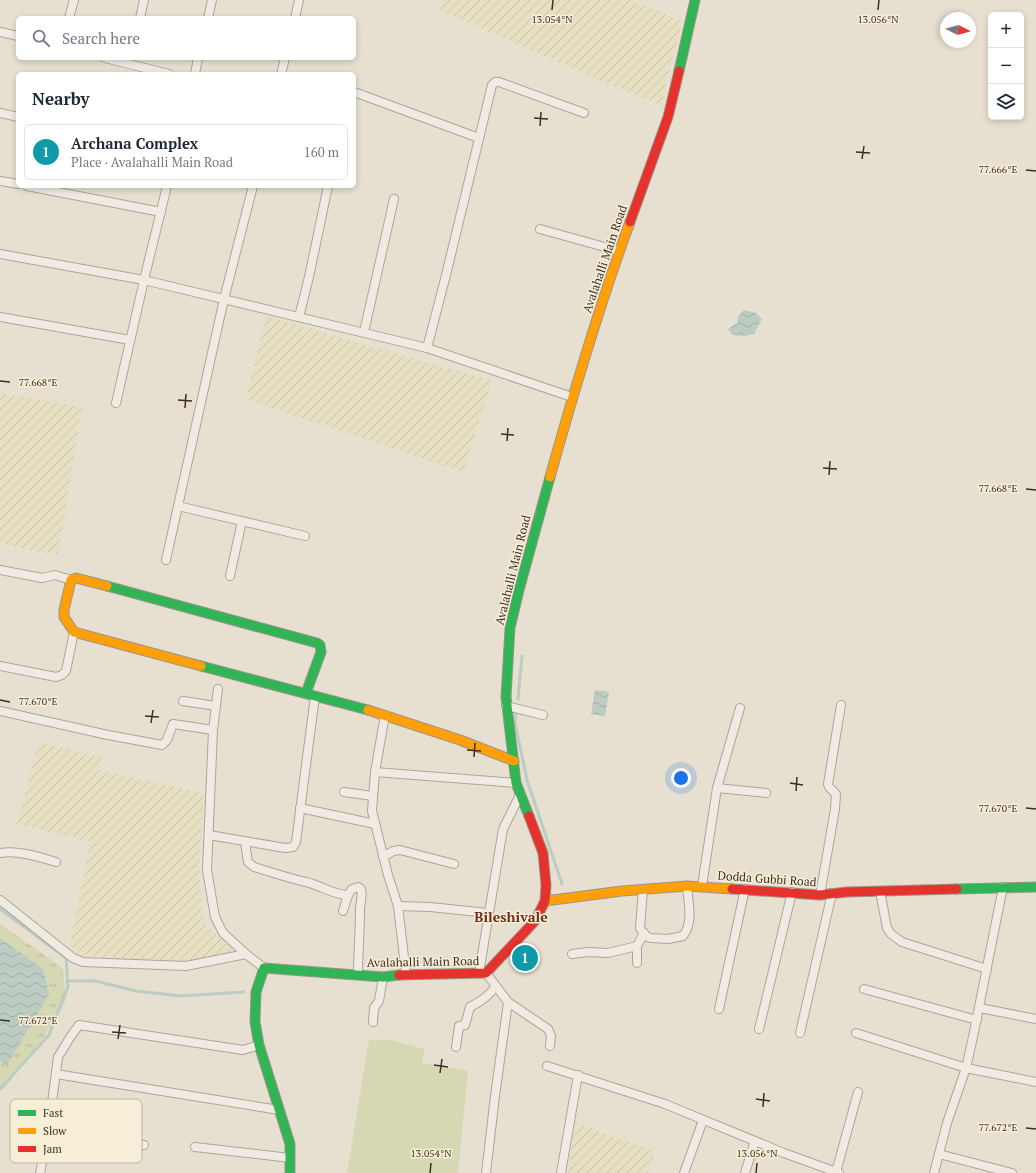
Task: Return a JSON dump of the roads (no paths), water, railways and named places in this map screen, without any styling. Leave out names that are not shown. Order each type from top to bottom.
[{"type":"main road","name":"Avalahalli Main Road","points":[[264,968],[383,977],[406,974],[482,973],[534,921],[545,901],[546,885],[543,853],[516,783],[506,706],[510,628],[572,397],[619,251],[668,117],[695,0]]},
{"type":"main road","points":[[310,694],[321,652],[320,645],[317,643],[88,581],[76,578],[71,580],[64,617],[74,632],[385,715],[460,740],[514,761]]},
{"type":"main road","name":"Dodda Gubbi Road","points":[[545,901],[643,889],[687,886],[792,892],[820,896],[832,893],[1036,887]]},
{"type":"main road","points":[[264,968],[256,992],[255,1022],[259,1045],[290,1144],[290,1173]]},
{"type":"street","points":[[70,16],[74,0]]},
{"type":"street","points":[[140,16],[144,0]]},
{"type":"street","points":[[208,16],[212,0]]},
{"type":"street","points":[[295,16],[299,0]]},
{"type":"street","points":[[0,32],[16,36]]},
{"type":"street","points":[[195,72],[198,60]]},
{"type":"street","points":[[282,72],[284,60]]},
{"type":"street","points":[[129,61],[163,72]]},
{"type":"street","points":[[427,348],[492,85],[495,82],[584,113]]},
{"type":"street","points":[[356,93],[479,138]]},
{"type":"street","points":[[0,113],[16,117]]},
{"type":"street","points":[[0,181],[16,184]]},
{"type":"street","points":[[37,188],[161,212]]},
{"type":"street","points":[[116,404],[167,188]]},
{"type":"street","points":[[166,560],[224,299],[252,188]]},
{"type":"street","points":[[299,317],[328,188]]},
{"type":"street","points":[[364,332],[394,199]]},
{"type":"street","points":[[540,229],[619,251]]},
{"type":"street","points":[[0,254],[144,280],[364,332],[427,348],[572,397]]},
{"type":"street","points":[[0,317],[130,340]]},
{"type":"street","points":[[178,506],[305,536]]},
{"type":"street","points":[[230,576],[242,521]]},
{"type":"street","points":[[0,570],[42,578],[55,575],[71,580]]},
{"type":"street","points":[[0,666],[56,677],[62,675],[66,671],[74,632]]},
{"type":"street","points":[[218,689],[213,730],[207,870],[215,917],[223,933],[264,968]]},
{"type":"street","points":[[209,835],[245,842],[293,848],[296,842],[300,808],[310,694]]},
{"type":"street","points":[[183,701],[216,706]]},
{"type":"street","points":[[506,706],[543,715]]},
{"type":"street","points":[[820,896],[835,810],[836,794],[828,784],[841,706]]},
{"type":"street","points":[[702,886],[717,788],[740,708]]},
{"type":"street","points":[[0,711],[108,736],[162,745],[167,740],[174,724],[213,730]]},
{"type":"street","points":[[385,715],[375,772],[372,811],[398,906],[406,974]]},
{"type":"street","points":[[375,772],[516,783]]},
{"type":"street","points":[[717,788],[766,793]]},
{"type":"street","points":[[344,792],[373,796]]},
{"type":"street","points":[[520,795],[503,829],[488,913],[482,973],[496,986],[508,1002],[548,1029],[550,1046]]},
{"type":"street","points":[[300,808],[375,824]]},
{"type":"street","points":[[245,842],[248,862],[254,867],[298,881],[306,882],[341,895],[348,895]]},
{"type":"street","points":[[384,857],[393,851],[400,850],[454,864]]},
{"type":"street","points":[[0,853],[8,852],[40,857],[56,862]]},
{"type":"street","points":[[643,889],[640,928],[645,936],[651,938],[668,939],[683,936],[690,922],[687,886]]},
{"type":"street","points":[[343,911],[348,895],[352,889],[358,887],[361,888],[363,894],[360,909],[361,921],[358,975]]},
{"type":"street","points":[[934,1173],[947,1123],[966,1068],[980,1008],[986,969],[1003,888]]},
{"type":"street","points":[[719,1009],[745,889]]},
{"type":"street","points":[[880,891],[887,928],[891,934],[902,942],[986,969]]},
{"type":"street","points":[[759,1029],[792,892]]},
{"type":"street","points":[[800,1033],[832,893]]},
{"type":"street","points":[[0,900],[73,958],[83,962],[186,966],[246,954]]},
{"type":"street","points":[[398,906],[430,907],[488,913]]},
{"type":"street","points":[[637,963],[637,946],[644,933]]},
{"type":"street","points":[[572,954],[588,952],[608,953],[637,946]]},
{"type":"street","points":[[373,1022],[374,1008],[379,1001],[383,977]]},
{"type":"street","points":[[456,1047],[459,1026],[465,1025],[470,1007],[480,1002],[490,994],[496,986]]},
{"type":"street","points":[[864,988],[977,1020]]},
{"type":"street","points":[[486,1173],[508,1002]]},
{"type":"street","points":[[980,1008],[1036,1019]]},
{"type":"street","points":[[53,1099],[58,1057],[70,1036],[80,1025],[243,1050],[259,1045]]},
{"type":"street","points":[[856,1033],[966,1068],[1036,1082]]},
{"type":"street","points":[[547,1066],[665,1104],[837,1173],[858,1092]]},
{"type":"street","points":[[56,1074],[279,1110]]},
{"type":"street","points":[[561,1173],[578,1075]]},
{"type":"street","points":[[684,1173],[703,1120]]},
{"type":"street","points":[[744,1173],[755,1141]]},
{"type":"street","points":[[194,1147],[290,1158]]},
{"type":"street","points":[[939,1154],[1002,1172],[1012,1173]]},
{"type":"street","points":[[40,1173],[42,1163]]},
{"type":"water","points":[[744,310],[756,313],[762,319],[754,334],[743,336],[732,335],[728,329],[737,323],[738,316]]},
{"type":"water","points":[[595,690],[609,692],[605,716],[591,714]]},
{"type":"water","points":[[0,938],[43,969],[49,994],[7,1065],[0,1061]]},
{"type":"waterway","points":[[518,699],[522,656]]},
{"type":"waterway","points":[[516,715],[515,723],[527,780],[562,884]]},
{"type":"waterway","points":[[0,909],[66,958],[68,987],[49,1035],[0,1089]]},
{"type":"waterway","points":[[67,981],[95,981],[136,991],[181,996],[244,992]]},
{"type":"place","name":"Archana Complex","points":[[525,958]]},
{"type":"district","name":"Bileshivale","points":[[511,917]]}]
